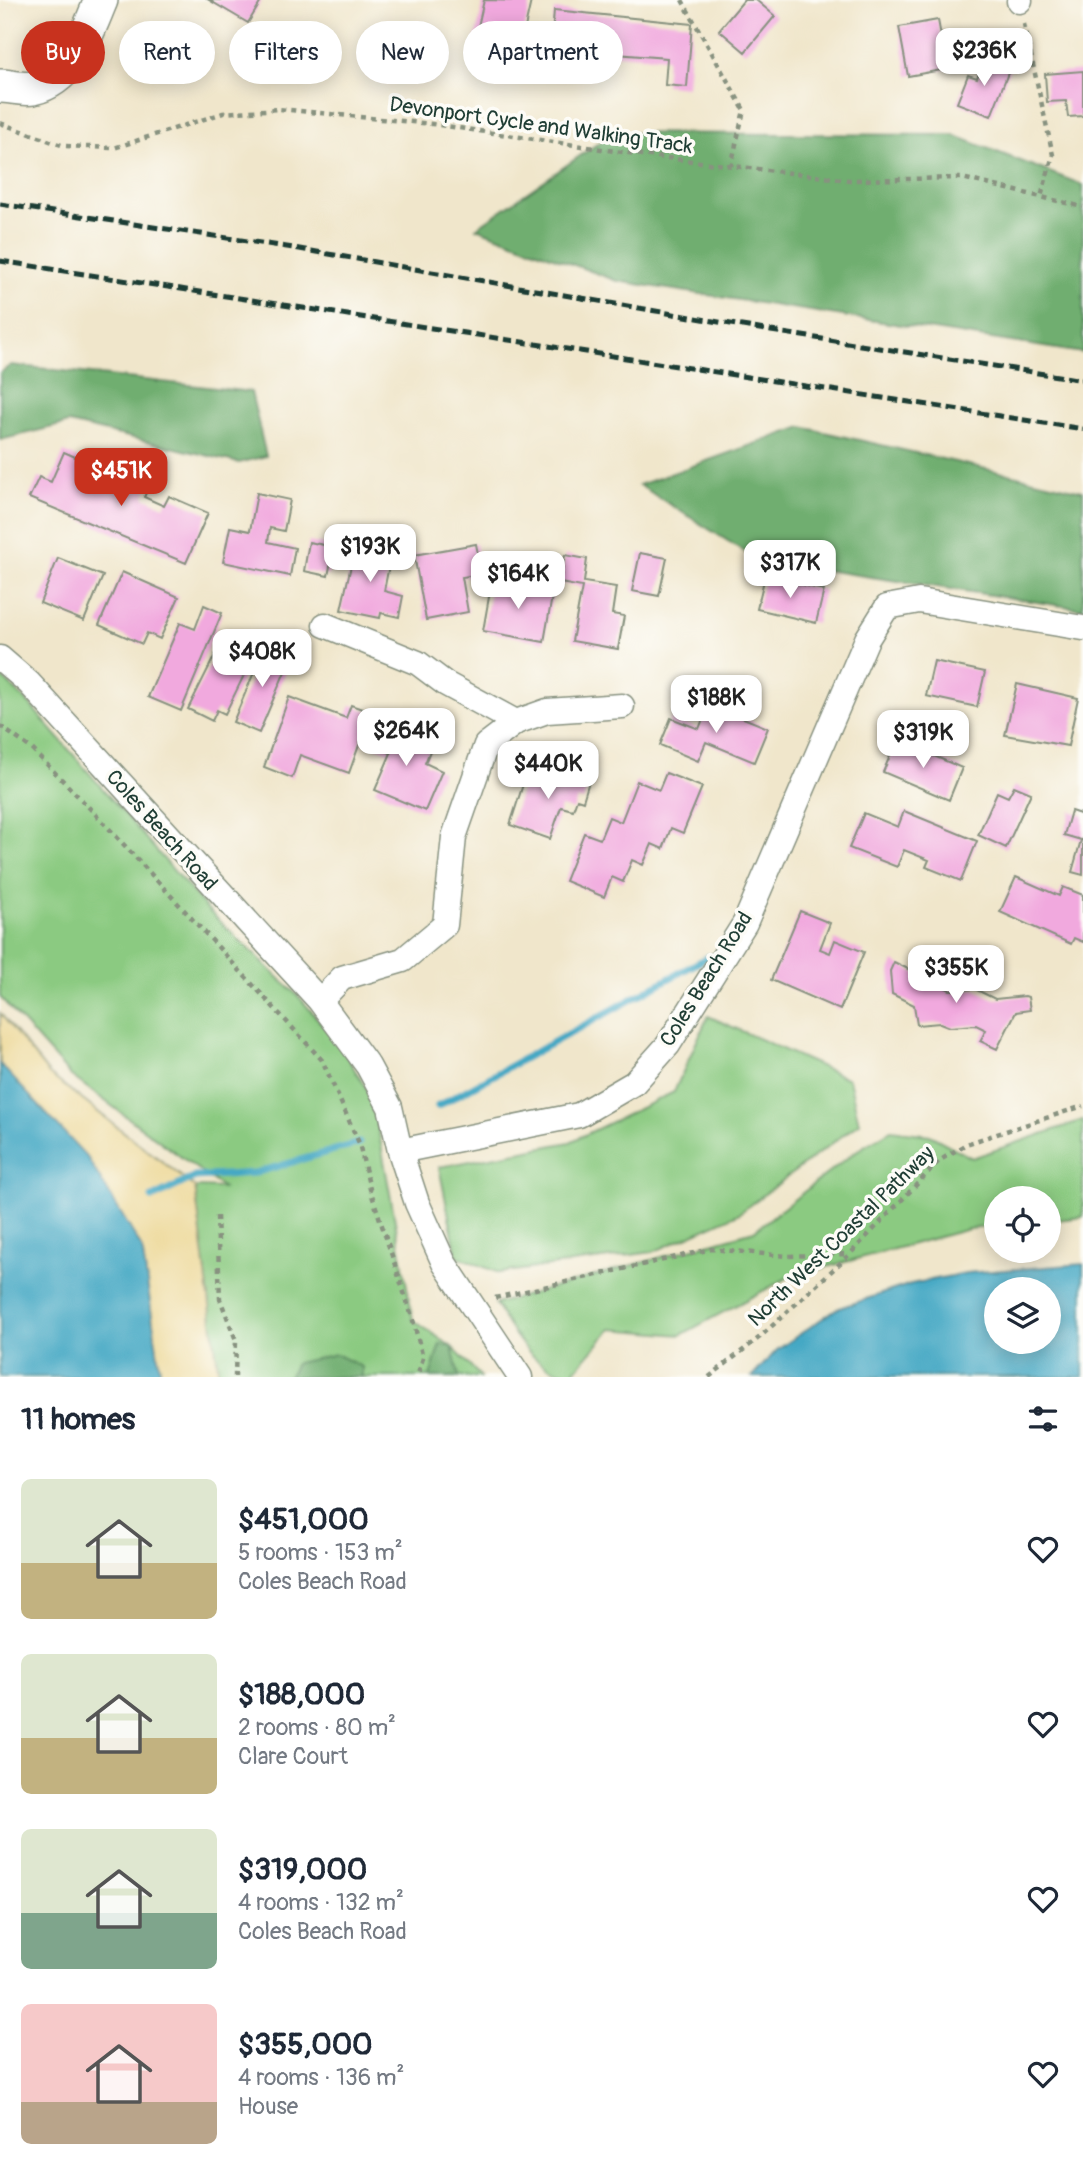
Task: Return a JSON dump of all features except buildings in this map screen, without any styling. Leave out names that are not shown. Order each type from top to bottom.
[{"type":"street","points":[[0,86],[32,89],[59,77],[81,46],[102,0]]},
{"type":"street","name":"Coles Beach Road","points":[[400,1151],[579,1115],[634,1083],[667,1045],[745,923],[867,639],[887,607],[919,601],[1083,628]]},
{"type":"street","points":[[325,625],[418,663],[446,684],[516,722]]},
{"type":"street","name":"Coles Beach Road","points":[[0,658],[29,683],[320,1002],[368,1066],[390,1107],[400,1151],[417,1203],[444,1263],[520,1377]]},
{"type":"street","points":[[320,1002],[342,978],[402,960],[445,925],[454,836],[486,745],[516,722],[547,711],[622,706]]},
{"type":"path","points":[[682,0],[744,110],[731,166]]},
{"type":"path","points":[[1020,1],[1053,155],[1041,197]]},
{"type":"path","name":"Devonport Cycle and Walking Track","points":[[0,123],[64,146],[114,148],[223,113],[279,109],[432,124],[849,180],[962,178],[1083,207]]},
{"type":"path","points":[[0,726],[32,749],[103,822],[322,1060],[359,1143],[370,1189],[413,1320],[423,1358],[417,1377]]},
{"type":"path","name":"North West Coastal Pathway","points":[[709,1377],[760,1337],[850,1254],[939,1161],[966,1144],[1083,1106]]},
{"type":"path","points":[[217,1216],[220,1299],[236,1340],[235,1377]]},
{"type":"path","points":[[470,1303],[712,1249],[786,1256],[850,1254]]},
{"type":"green space","points":[[613,133],[953,135],[1083,185],[1083,353],[617,281],[476,228]]},
{"type":"green space","points":[[11,365],[251,392],[266,456],[239,463],[69,423],[0,440],[0,373]]},
{"type":"green space","points":[[802,427],[1083,491],[1083,609],[758,560],[639,485]]},
{"type":"green space","points":[[0,676],[25,699],[207,909],[300,998],[340,1045],[373,1100],[413,1320],[452,1347],[481,1377],[219,1377],[195,1187],[223,1188],[70,1075],[0,997]]},
{"type":"green space","points":[[708,1016],[849,1079],[859,1123],[738,1214],[653,1252],[499,1273],[457,1256],[439,1167],[570,1142],[674,1092]]},
{"type":"green space","points":[[1083,1120],[1083,1217],[1061,1220],[1061,1186],[984,1186],[984,1227],[789,1277],[681,1335],[611,1329],[572,1374],[546,1366],[526,1349],[495,1304],[754,1231],[856,1151],[891,1130],[930,1135],[972,1158]]},
{"type":"green space","points":[[440,1344],[452,1347],[459,1377],[430,1377]]},
{"type":"green space","points":[[336,1354],[362,1367],[362,1377],[289,1377],[296,1363]]},
{"type":"sand","points":[[0,1013],[49,1074],[195,1187],[219,1377],[161,1377],[142,1248],[0,1107]]},
{"type":"water","points":[[0,1064],[87,1157],[142,1248],[161,1377],[0,1377]]},
{"type":"water","points":[[1083,1264],[1083,1377],[752,1377],[777,1350],[836,1309],[911,1284],[966,1273]]},
{"type":"waterway","points":[[438,1106],[708,957]]},
{"type":"waterway","points":[[152,1198],[195,1177],[255,1173],[359,1143]]},
{"type":"railway","points":[[0,204],[294,248],[771,331],[1083,380]]},
{"type":"railway","points":[[0,261],[1083,429]]}]
